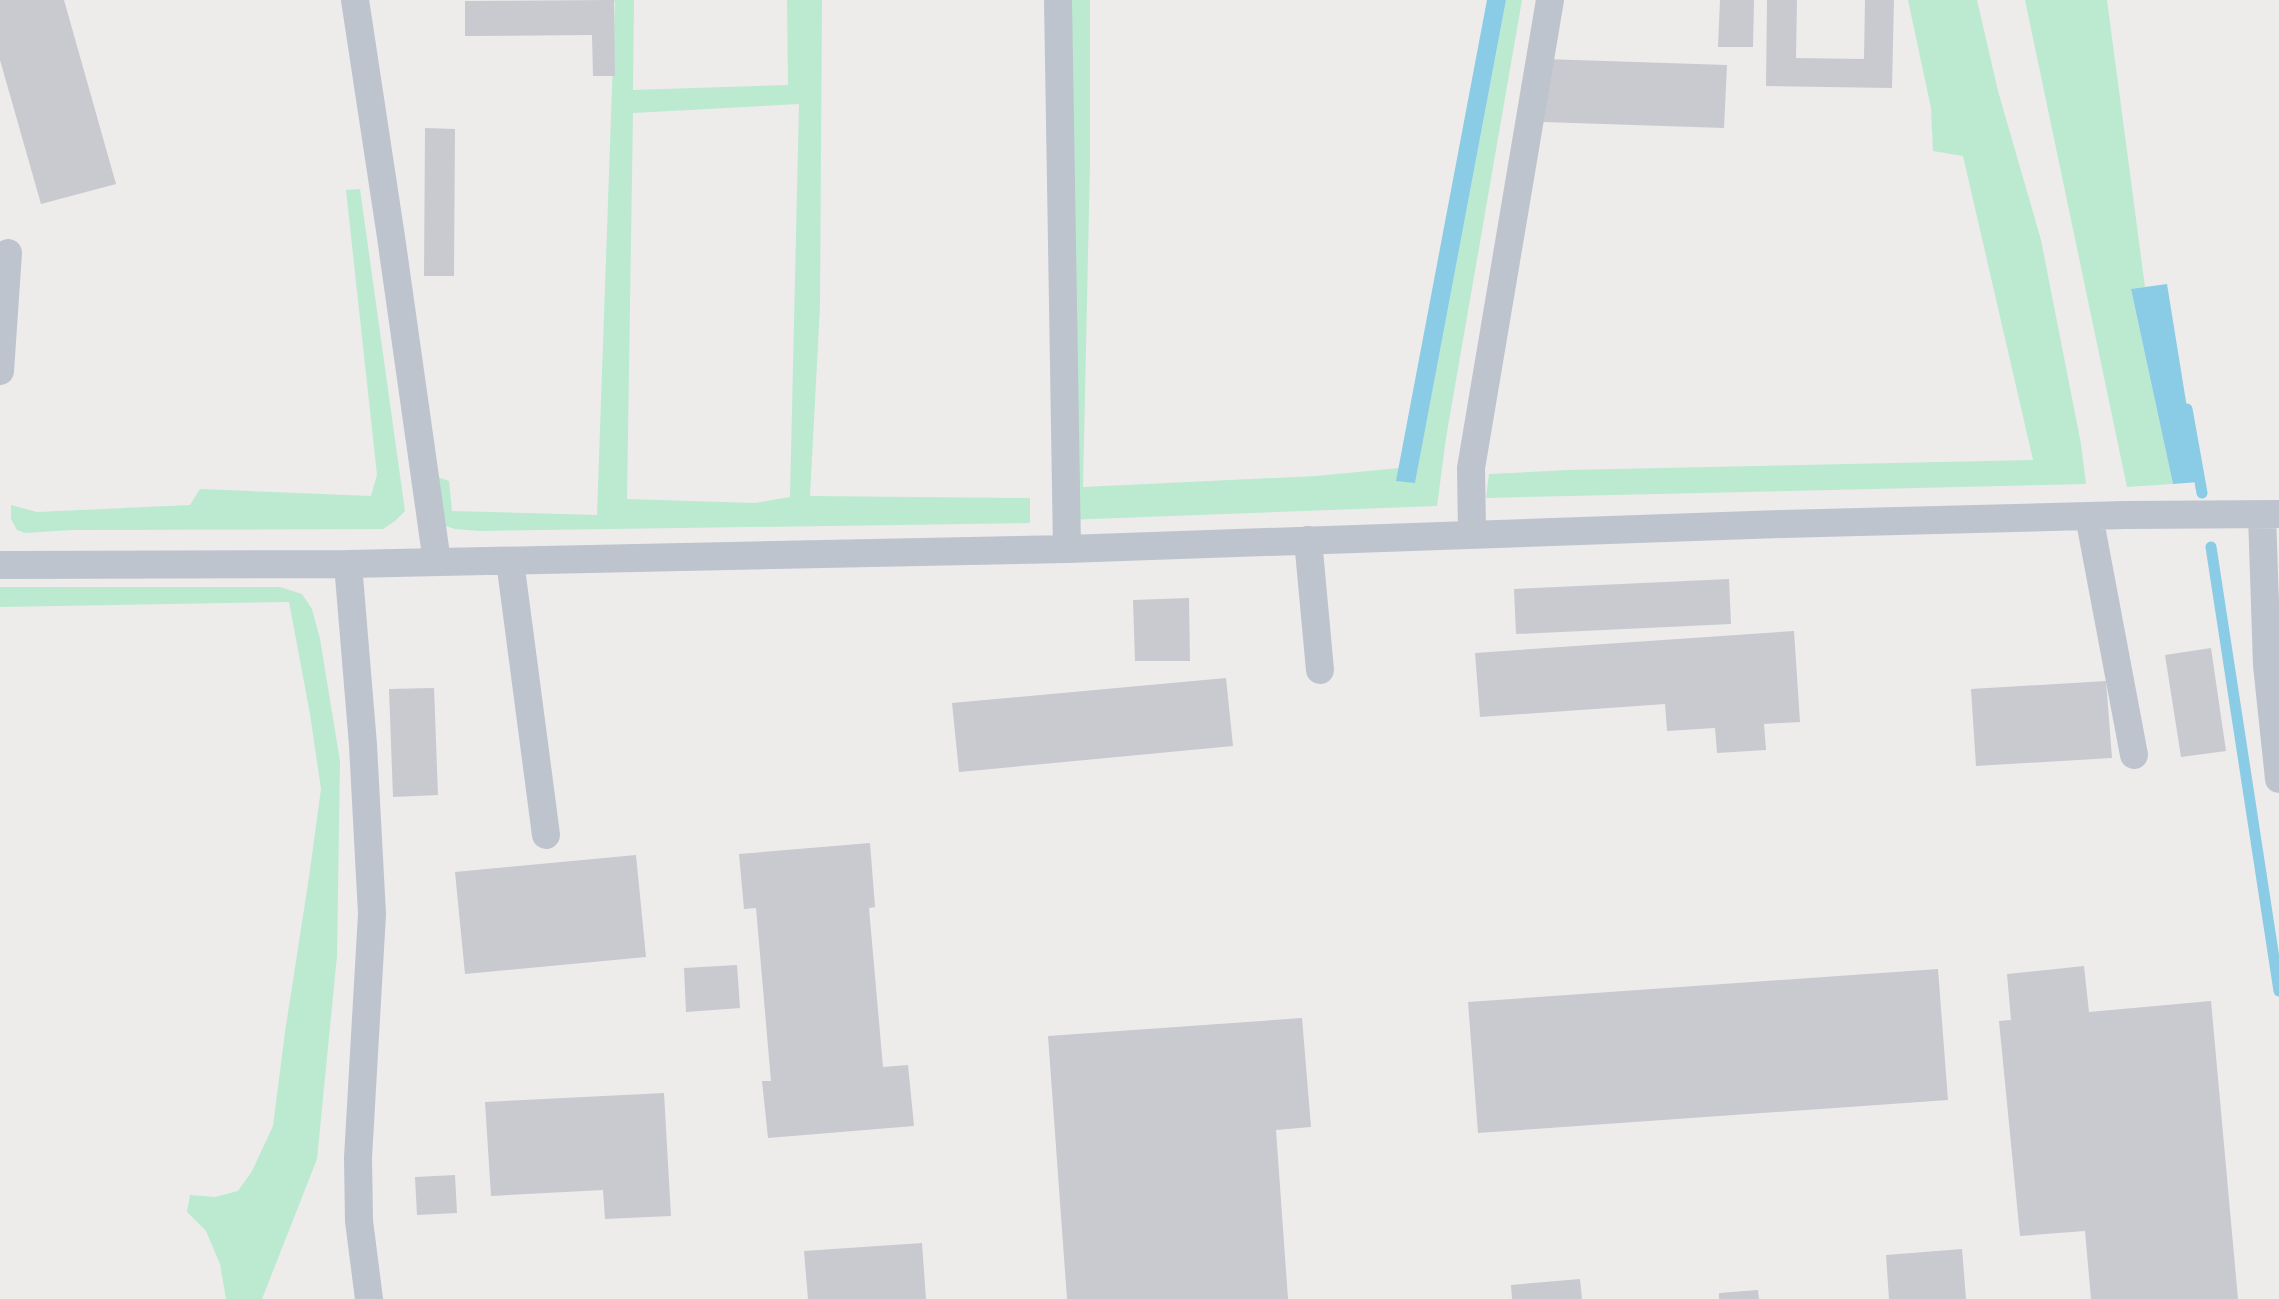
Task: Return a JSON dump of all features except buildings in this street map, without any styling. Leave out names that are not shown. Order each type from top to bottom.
[{"type":"street","points":[[355,0],[391,236],[437,562]]},
{"type":"street","points":[[1058,0],[1067,549]]},
{"type":"street","points":[[1472,533],[1471,468],[1550,0]]},
{"type":"street","points":[[0,371],[8,253]]},
{"type":"street","points":[[0,565],[348,564],[1067,549],[1472,533],[2089,516],[2270,514],[2267,665],[2279,779]]},
{"type":"street","points":[[2089,516],[2134,755]]},
{"type":"street","points":[[1308,540],[1320,670]]},
{"type":"street","points":[[510,561],[546,836]]},
{"type":"street","points":[[348,564],[364,745],[372,914],[358,1158],[359,1221],[369,1299]]},
{"type":"green space","points":[[590,0],[634,0],[633,90],[788,85],[787,0],[822,0],[820,306],[810,496],[1030,498],[1030,523],[479,531],[455,529],[442,525],[435,476],[449,481],[452,511],[597,515],[615,2]],"holes":[[[799,104],[790,497],[755,503],[627,499],[633,113]]]},
{"type":"green space","points":[[1053,0],[1090,0],[1090,163],[1083,487],[1316,476],[1399,468],[1415,482],[1506,0],[1522,0],[1446,438],[1437,506],[1065,520]]},
{"type":"green space","points":[[1908,0],[1977,0],[1998,91],[2041,240],[2081,444],[2086,484],[1486,498],[1489,474],[1568,470],[2033,460],[1963,156],[1933,151],[1931,108]]},
{"type":"green space","points":[[2025,0],[2107,0],[2145,287],[2131,289],[2173,484],[2127,487]]},
{"type":"green space","points":[[360,189],[405,511],[395,521],[383,529],[72,530],[25,533],[17,530],[11,519],[11,505],[37,512],[190,505],[200,489],[371,496],[377,475],[346,190]]},
{"type":"green space","points":[[0,587],[280,587],[302,594],[312,609],[320,639],[340,761],[337,956],[317,1159],[262,1299],[226,1299],[220,1264],[206,1231],[187,1212],[190,1195],[215,1197],[238,1191],[252,1171],[273,1126],[321,789],[310,714],[289,602],[0,607]]},
{"type":"water","points":[[1487,0],[1506,0],[1415,483],[1396,481]]},
{"type":"water","points":[[2167,284],[2199,482],[2173,484],[2131,289]]},
{"type":"waterway","points":[[2187,409],[2202,493]]},
{"type":"waterway","points":[[2211,547],[2279,991]]}]
